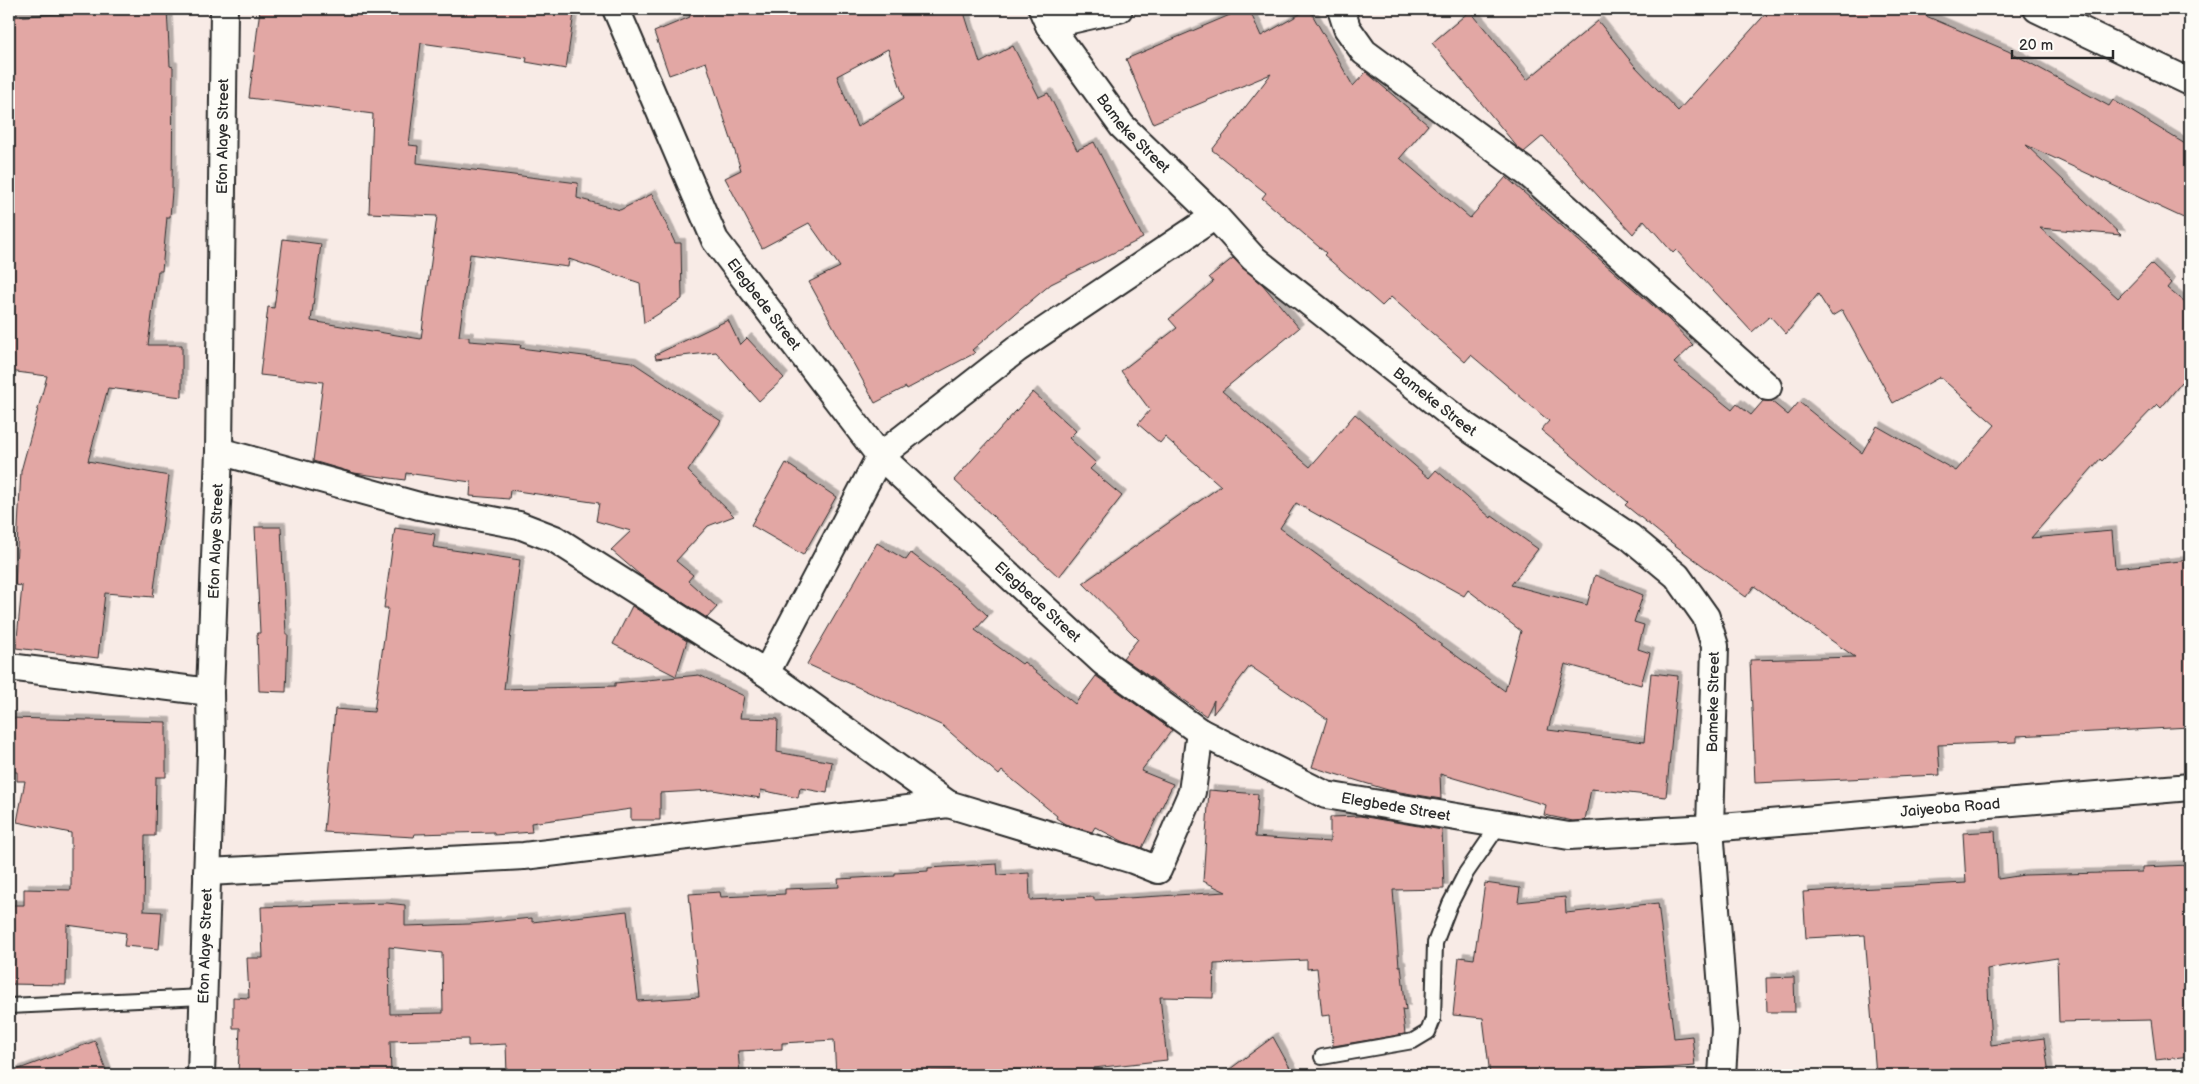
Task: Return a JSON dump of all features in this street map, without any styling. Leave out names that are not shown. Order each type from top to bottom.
[{"type":"street","name":"Efon Alaye Street","points":[[201,1075],[210,692],[219,451],[224,9]]},
{"type":"street","name":"Elegbede Street","points":[[616,9],[715,240],[880,456],[1103,662],[1200,732],[1326,795],[1569,836],[1710,828]]},
{"type":"street","points":[[1045,17],[1118,9]]},
{"type":"street","points":[[1341,9],[1347,28],[1364,52],[1530,175],[1768,387]]},
{"type":"street","points":[[2037,9],[2190,82]]},
{"type":"street","name":"Bameke Street","points":[[1045,17],[1122,126],[1215,216],[1253,258],[1464,425],[1630,536],[1677,576],[1706,617],[1715,646],[1710,828],[1725,1029],[1722,1075]]},
{"type":"street","points":[[766,673],[880,456],[1017,349],[1215,216]]},
{"type":"street","points":[[219,451],[419,506],[518,525],[555,539],[766,673],[948,804],[1133,860],[1158,870],[1192,792],[1200,732]]},
{"type":"street","points":[[9,667],[210,692]]},
{"type":"street","name":"Jaiyeoba Road","points":[[1710,828],[2190,787]]},
{"type":"street","points":[[207,872],[524,856],[948,804]]},
{"type":"lane","points":[[1322,1057],[1413,1041],[1428,1032],[1433,1019],[1435,943],[1450,904],[1466,873],[1499,825]]},
{"type":"lane","points":[[9,1006],[203,997]]},
{"type":"building","points":[[167,9],[170,66],[173,67],[170,217],[167,217],[162,271],[158,271],[148,345],[182,345],[182,397],[108,388],[88,461],[169,476],[153,597],[105,593],[98,658],[16,648],[22,586],[15,585],[21,471],[47,376],[9,371],[9,17]]},
{"type":"building","points":[[260,9],[544,9],[574,13],[566,69],[526,62],[527,58],[421,43],[409,145],[418,146],[417,163],[578,183],[577,198],[620,210],[652,194],[675,243],[681,243],[682,299],[644,323],[640,283],[569,259],[568,267],[470,254],[459,336],[469,337],[469,341],[521,345],[520,348],[632,362],[721,421],[688,471],[734,516],[708,526],[676,561],[693,575],[688,581],[717,607],[707,618],[640,575],[611,550],[631,531],[596,521],[599,503],[510,490],[509,499],[470,496],[471,482],[406,473],[405,480],[354,473],[313,461],[323,382],[260,375],[268,307],[274,308],[283,239],[321,244],[311,321],[421,339],[437,216],[369,213],[373,114],[249,98]]},
{"type":"building","points":[[687,9],[963,9],[980,63],[1013,46],[1039,97],[1048,93],[1077,150],[1094,142],[1143,238],[1051,284],[972,350],[975,353],[907,389],[906,387],[875,403],[809,282],[840,267],[809,223],[762,248],[725,178],[741,170],[706,62],[669,75],[654,32],[690,17]],"holes":[[[888,49],[904,98],[857,127],[837,76]]]},
{"type":"building","points":[[1244,9],[1249,9],[1261,36],[1309,9],[1353,86],[1366,72],[1428,125],[1400,158],[1470,218],[1506,177],[1668,319],[1693,345],[1674,363],[1732,410],[1737,404],[1751,415],[1763,401],[1771,401],[1788,415],[1799,402],[1862,453],[1877,426],[1956,471],[1995,425],[1940,377],[1893,403],[1842,310],[1832,316],[1818,294],[1786,334],[1770,316],[1752,332],[1676,250],[1673,253],[1644,220],[1633,234],[1543,136],[1524,152],[1518,148],[1432,43],[1470,11],[1527,80],[1598,21],[1634,65],[1678,111],[1770,9],[1928,9],[1926,16],[2008,51],[2109,106],[2113,100],[2190,147],[2190,221],[2026,145],[2121,235],[2040,228],[2118,298],[2151,264],[2171,283],[2167,288],[2190,307],[2190,372],[2161,408],[2157,404],[2102,461],[2100,459],[2031,538],[2112,531],[2115,568],[2190,560],[2190,727],[2017,736],[2017,742],[1938,745],[1940,775],[1755,783],[1750,660],[1855,657],[1754,586],[1746,597],[1676,546],[1625,505],[1628,502],[1541,430],[1549,421],[1471,355],[1465,362],[1391,297],[1382,306],[1324,255],[1326,253],[1262,198],[1266,193],[1212,150],[1271,74],[1153,123],[1126,59]]},
{"type":"building","points":[[1233,258],[1263,285],[1299,328],[1222,391],[1310,467],[1355,414],[1429,478],[1436,470],[1491,518],[1492,516],[1538,549],[1511,585],[1587,605],[1595,575],[1643,595],[1634,622],[1644,625],[1638,649],[1650,653],[1641,685],[1565,664],[1548,730],[1644,742],[1651,673],[1678,676],[1666,797],[1591,789],[1585,820],[1573,821],[1544,815],[1546,805],[1440,774],[1441,799],[1388,790],[1312,767],[1327,719],[1250,666],[1213,714],[1214,700],[1206,716],[1123,658],[1138,639],[1083,583],[1221,486],[1165,437],[1160,443],[1138,424],[1150,410],[1121,371],[1177,328],[1169,319],[1213,282],[1209,277]],"holes":[[[1296,503],[1464,596],[1468,590],[1521,631],[1505,691],[1280,528]]]},
{"type":"building","points":[[728,320],[740,345],[747,338],[784,378],[759,401],[716,352],[656,359],[655,355]]},
{"type":"building","points":[[1033,392],[1076,431],[1069,438],[1096,463],[1090,469],[1122,496],[1059,577],[954,480]]},
{"type":"building","points":[[786,463],[836,497],[803,555],[751,525]]},
{"type":"building","points":[[255,527],[281,527],[286,634],[288,634],[286,692],[259,691],[257,633],[260,633]]},
{"type":"building","points":[[395,528],[435,534],[433,547],[520,560],[504,689],[615,686],[615,683],[699,675],[744,696],[740,718],[778,719],[777,752],[832,762],[827,793],[800,788],[798,798],[761,790],[760,798],[713,790],[660,793],[660,820],[631,820],[631,809],[531,823],[532,832],[494,835],[494,832],[415,834],[414,837],[324,832],[335,709],[374,712],[388,608],[384,608]]},
{"type":"building","points":[[877,543],[906,560],[911,553],[966,595],[988,616],[975,630],[1022,664],[1024,662],[1075,704],[1096,676],[1172,730],[1141,771],[1173,784],[1142,848],[1124,842],[1095,827],[1092,832],[1065,824],[1002,771],[999,775],[943,726],[807,664]]},
{"type":"building","points":[[632,606],[687,641],[676,676],[613,644]]},
{"type":"building","points":[[9,718],[166,722],[166,777],[156,777],[155,836],[145,836],[144,911],[162,912],[159,949],[124,946],[126,933],[67,925],[66,985],[9,984],[9,905],[24,905],[24,889],[71,890],[71,833],[17,822],[25,781],[17,781],[17,772],[9,772]]},
{"type":"building","points":[[1209,790],[1258,794],[1255,837],[1330,842],[1330,817],[1360,816],[1442,830],[1444,889],[1393,890],[1399,966],[1401,966],[1406,1010],[1402,1009],[1405,1034],[1333,1046],[1330,1015],[1322,1016],[1317,968],[1307,969],[1307,960],[1214,964],[1213,998],[1160,997],[1167,1060],[1094,1068],[1094,1075],[1032,1075],[1032,1069],[919,1072],[919,1075],[836,1075],[834,1040],[782,1043],[782,1049],[738,1051],[740,1075],[507,1075],[506,1044],[468,1046],[468,1039],[390,1041],[391,1075],[238,1075],[240,1028],[233,1028],[233,997],[249,998],[247,958],[263,958],[261,907],[387,903],[405,905],[405,926],[469,924],[532,918],[532,922],[627,911],[638,1001],[699,997],[689,894],[720,892],[721,897],[785,894],[785,889],[839,887],[838,879],[895,876],[895,873],[928,871],[928,868],[997,864],[998,875],[1029,873],[1030,900],[1094,897],[1094,900],[1226,892],[1203,881]],"holes":[[[389,947],[442,953],[443,1013],[390,1014]]]},
{"type":"building","points":[[1995,831],[1998,879],[2024,875],[2142,872],[2142,867],[2190,865],[2190,1056],[2156,1060],[2151,1020],[2059,1022],[2057,958],[1987,969],[1991,1045],[2044,1038],[2049,1075],[1876,1075],[1865,935],[1806,938],[1803,892],[1966,883],[1963,833]]},
{"type":"building","points":[[1485,883],[1520,888],[1518,902],[1565,897],[1566,913],[1658,903],[1674,1038],[1692,1036],[1695,1066],[1577,1075],[1490,1075],[1483,1018],[1453,1015],[1459,957],[1474,959]]},
{"type":"building","points":[[1794,977],[1795,1012],[1767,1012],[1766,978]]},
{"type":"building","points":[[1273,1037],[1294,1075],[1222,1075]]},
{"type":"building","points":[[95,1041],[108,1075],[11,1075],[11,1072]]}]
